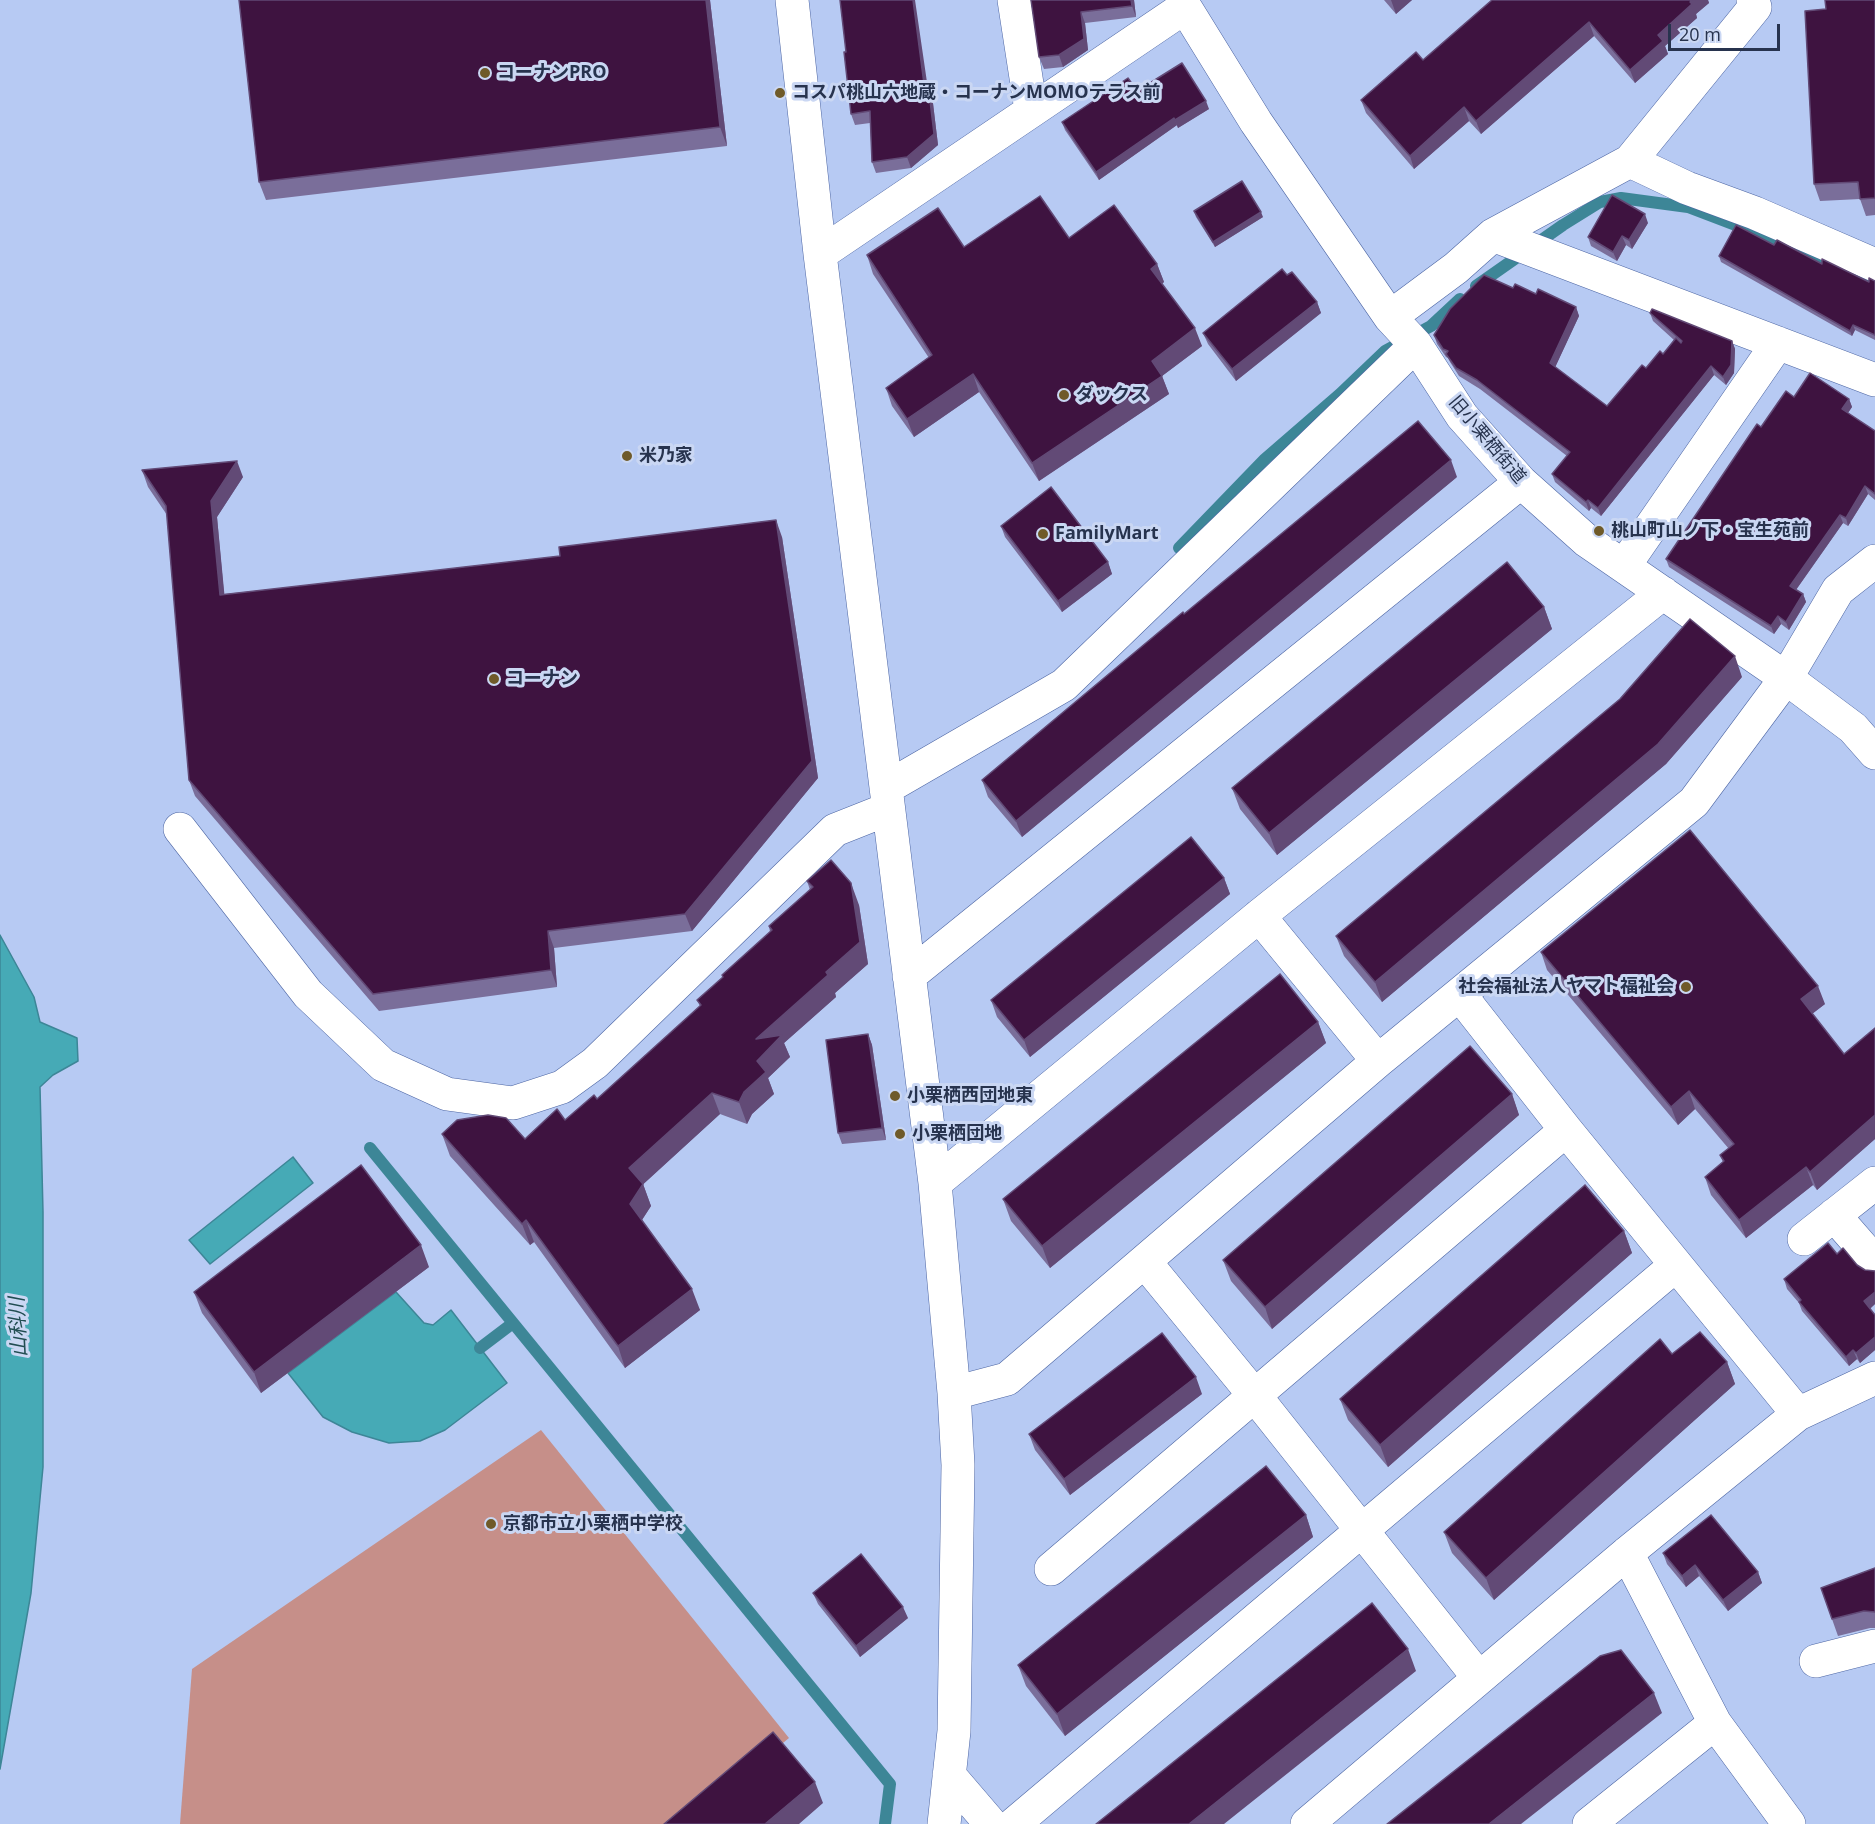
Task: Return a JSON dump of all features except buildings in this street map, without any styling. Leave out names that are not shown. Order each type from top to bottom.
[{"type":"street","points":[[792,0],[820,254],[934,1183],[954,1393],[958,1465],[954,1731],[944,1824]]},
{"type":"street","points":[[1014,0],[1031,110]]},
{"type":"street","points":[[1391,318],[1498,236],[1630,161],[1755,7],[1753,0]]},
{"type":"street","points":[[820,254],[1184,4]]},
{"type":"street","name":"旧小栗栖街道","points":[[1184,4],[1256,122],[1391,318],[1415,344],[1462,416],[1521,482],[1587,541],[1786,678],[1853,728],[1875,753]]},
{"type":"street","points":[[1630,161],[1687,188],[1755,213],[1875,265]]},
{"type":"street","points":[[1498,236],[1875,380]]},
{"type":"street","points":[[1624,566],[1778,343]]},
{"type":"street","points":[[180,829],[308,994],[383,1065],[447,1094],[513,1102],[562,1087],[595,1063],[836,830],[1064,685],[1415,344]]},
{"type":"street","points":[[909,976],[1521,482]]},
{"type":"street","points":[[954,1393],[1007,1379],[1378,1061],[1694,802],[1786,678],[1838,590],[1875,561]]},
{"type":"street","points":[[934,1183],[1259,916],[1663,593]]},
{"type":"street","points":[[1259,916],[1378,1061]]},
{"type":"street","points":[[1460,995],[1566,1130],[1798,1414]]},
{"type":"street","points":[[1051,1569],[1566,1130]]},
{"type":"street","points":[[1804,1239],[1875,1184]]},
{"type":"street","points":[[1834,1215],[1875,1262]]},
{"type":"street","points":[[1145,1262],[1255,1396],[1479,1678]]},
{"type":"street","points":[[1014,1824],[1676,1265]]},
{"type":"street","points":[[1306,1824],[1627,1553],[1798,1414],[1875,1378]]},
{"type":"street","points":[[1627,1553],[1715,1722],[1789,1824]]},
{"type":"street","points":[[1816,1661],[1875,1646]]},
{"type":"street","points":[[1589,1824],[1715,1722]]},
{"type":"street","points":[[949,1774],[991,1824]]},
{"type":"shaded area","name":"京都市立小栗栖中学校","points":[[541,1430],[789,1738],[685,1824],[180,1824],[192,1669]]},
{"type":"water","name":"山科川","points":[[0,935],[34,997],[40,1022],[77,1038],[78,1061],[53,1075],[40,1087],[43,1212],[43,1467],[31,1593],[0,1769]]},
{"type":"water","points":[[293,1157],[313,1183],[210,1264],[189,1240]]},
{"type":"water","points":[[396,1292],[424,1323],[433,1325],[451,1310],[507,1383],[445,1430],[420,1441],[389,1443],[352,1432],[323,1417],[288,1373]]},
{"type":"waterway","points":[[1476,286],[1600,202],[1621,198],[1688,207],[1772,239],[1875,284]]},
{"type":"waterway","points":[[1179,548],[1265,459],[1340,394],[1385,351],[1431,326],[1460,299]]},
{"type":"waterway","points":[[370,1148],[890,1784],[885,1824]]},
{"type":"waterway","points":[[480,1348],[513,1323]]},
{"type":"place","name":"コーナンPRO","points":[[485,73]]},
{"type":"place","name":"コスパ桃山六地蔵・コーナンMOMOテラス前","points":[[780,93]]},
{"type":"place","name":"ダックス","points":[[1064,395]]},
{"type":"place","name":"米乃家","points":[[627,456]]},
{"type":"place","name":"桃山町山ノ下・宝生苑前","points":[[1599,531]]},
{"type":"place","name":"FamilyMart","points":[[1043,534]]},
{"type":"place","name":"コーナン","points":[[494,679]]},
{"type":"place","name":"社会福祉法人ヤマト福祉会","points":[[1686,987]]},
{"type":"place","name":"小栗栖西団地東","points":[[895,1096]]},
{"type":"place","name":"小栗栖団地","points":[[900,1134]]},
{"type":"place","name":"京都市立小栗栖中学校","points":[[491,1524]]}]
